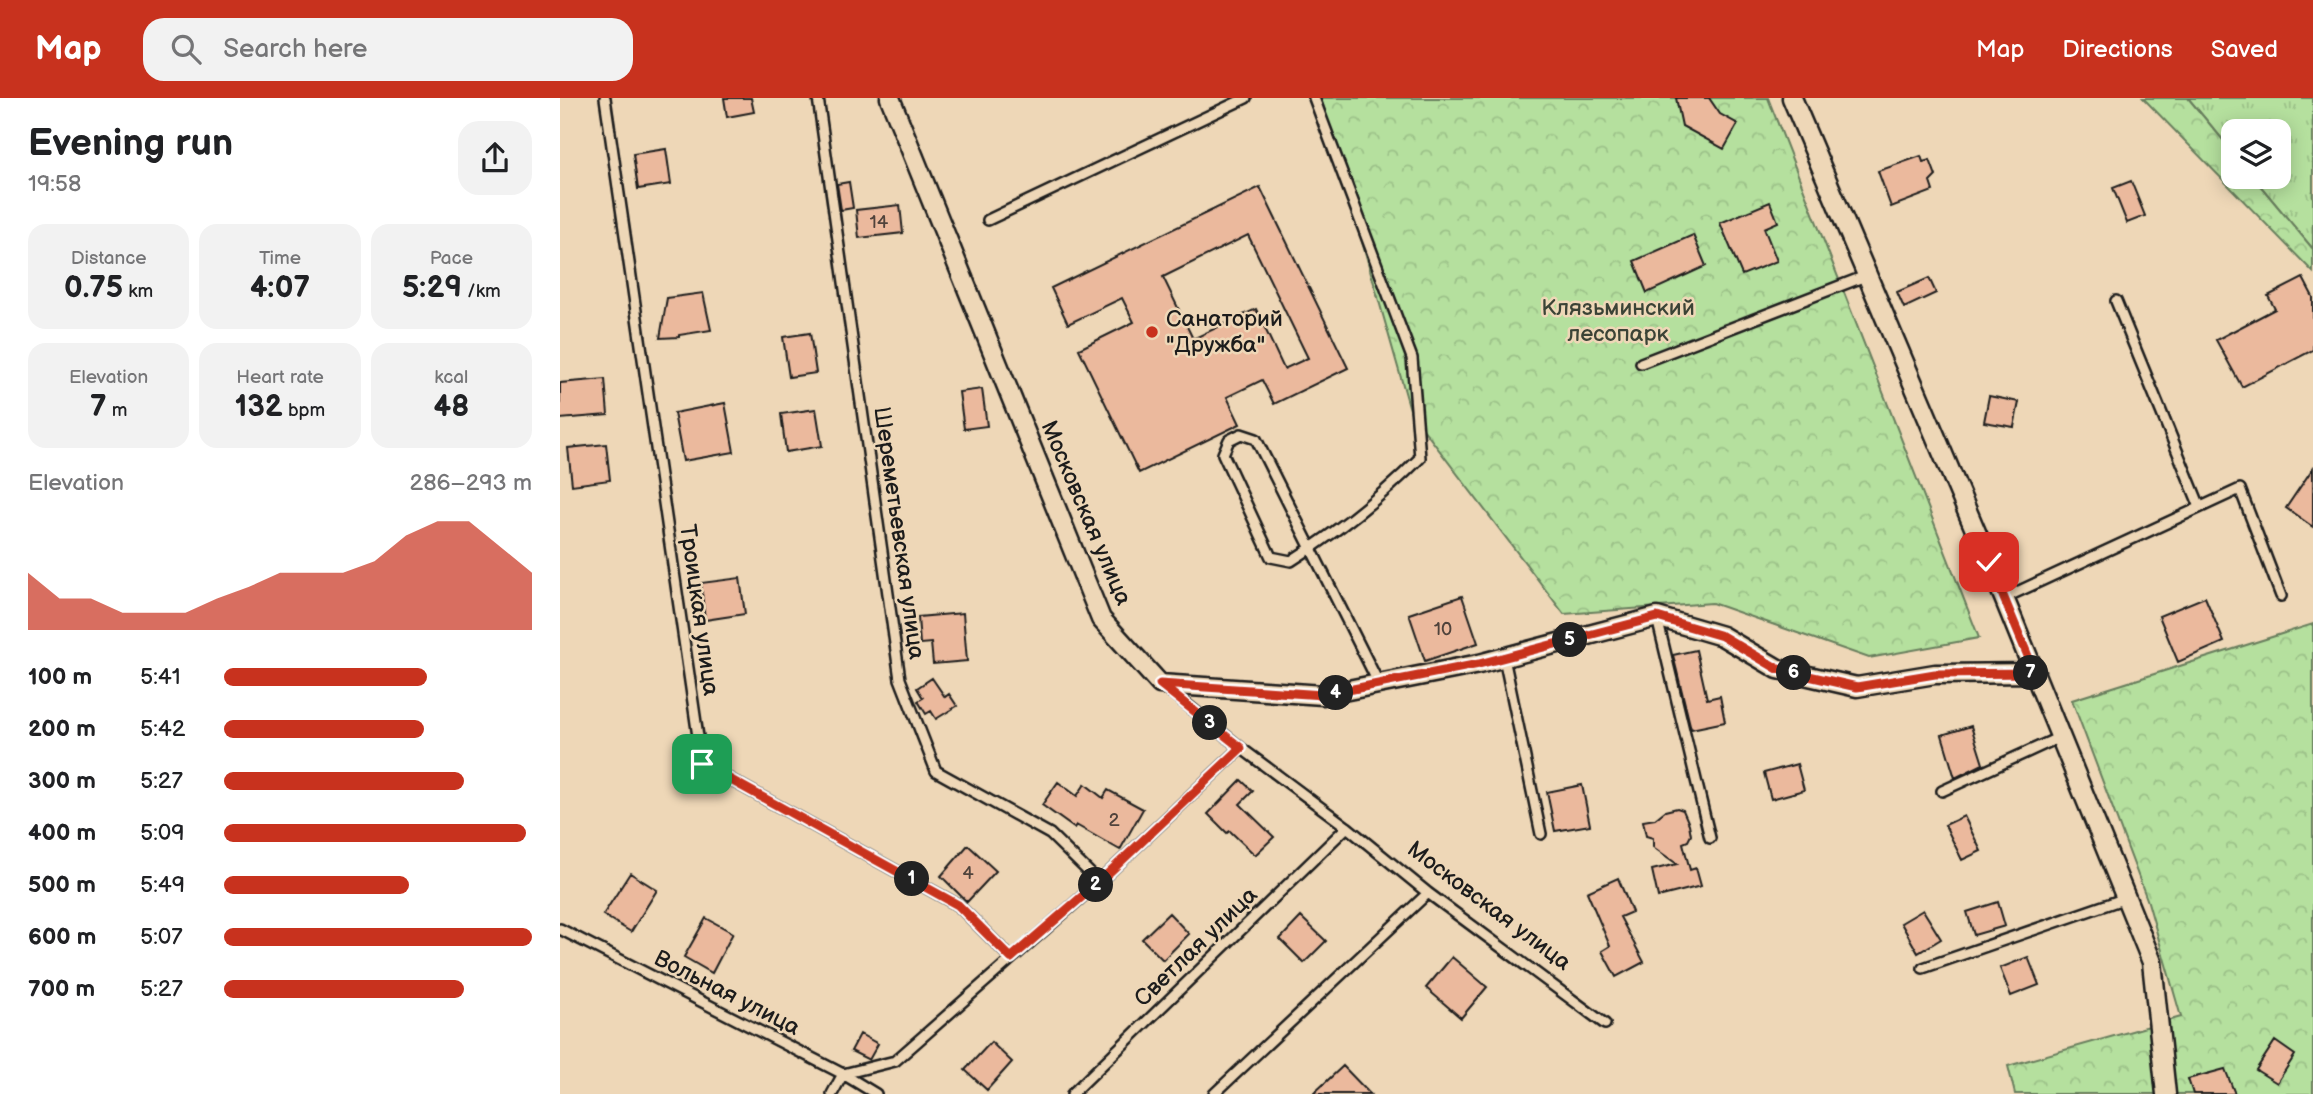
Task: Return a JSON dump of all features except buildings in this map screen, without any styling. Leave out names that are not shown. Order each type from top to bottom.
[{"type":"street","name":"Московская улица","points":[[890,98],[1101,618],[1160,684]]},
{"type":"street","points":[[1792,98],[2004,598],[2152,962],[2166,1094]]},
{"type":"street","points":[[1160,684],[1323,695],[1504,658],[1657,617],[1722,636],[1778,669],[1857,687],[1935,674],[2035,673]]},
{"type":"lane","name":"Троицкая улица","points":[[605,98],[702,764],[958,905],[1011,958]]},
{"type":"lane","name":"Шереметьевская улица","points":[[818,98],[901,679],[936,771],[1050,834],[1099,882]]},
{"type":"lane","points":[[988,220],[1247,98]]},
{"type":"lane","points":[[1314,98],[1412,358],[1420,458],[1391,488],[1311,548],[1291,561],[1271,557],[1223,454],[1229,440],[1241,434],[1256,439],[1311,548],[1379,684]]},
{"type":"lane","points":[[1641,363],[1868,275]]},
{"type":"lane","points":[[2116,301],[2200,507]]},
{"type":"lane","points":[[2004,598],[2241,489],[2281,596]]},
{"type":"lane","points":[[1657,617],[1710,838]]},
{"type":"lane","points":[[1504,658],[1541,834]]},
{"type":"lane","name":"Московская улица","points":[[1160,684],[1347,827],[1428,893],[1605,1024]]},
{"type":"lane","points":[[1942,791],[2060,737]]},
{"type":"lane","points":[[832,1094],[843,1074],[895,1061],[1099,882],[1241,748]]},
{"type":"lane","name":"Светлая улица","points":[[1072,1094],[1347,827]]},
{"type":"lane","points":[[1214,1094],[1428,893]]},
{"type":"lane","points":[[1923,968],[2126,898]]},
{"type":"lane","name":"Вольная улица","points":[[560,929],[843,1074],[876,1094]]},
{"type":"green space","name":"Клязьминский лесопарк","points":[[1321,98],[1768,98],[1979,638],[1869,658],[1712,603],[1564,614],[1411,413]]},
{"type":"green space","points":[[2143,98],[2188,98],[2221,138],[2221,178]]},
{"type":"green space","points":[[2188,98],[2313,98],[2313,249],[2263,189],[2291,189],[2291,119],[2221,119],[2221,138]]},
{"type":"green space","points":[[2232,189],[2263,189],[2313,249],[2313,272]]},
{"type":"green space","points":[[2313,624],[2313,1094],[2015,1094],[2008,1066],[2181,1017],[2148,902],[2072,700]]},
{"type":"place","name":"Санаторий \"Дружба\"","points":[[1152,332]]},
{"type":"route","points":[[702,764],[958,905],[1011,958],[1099,882],[1241,748],[1160,684],[1323,695],[1479,664],[1657,617],[1722,636],[1778,669],[1857,687],[1935,674],[2035,673],[1989,562]]}]
